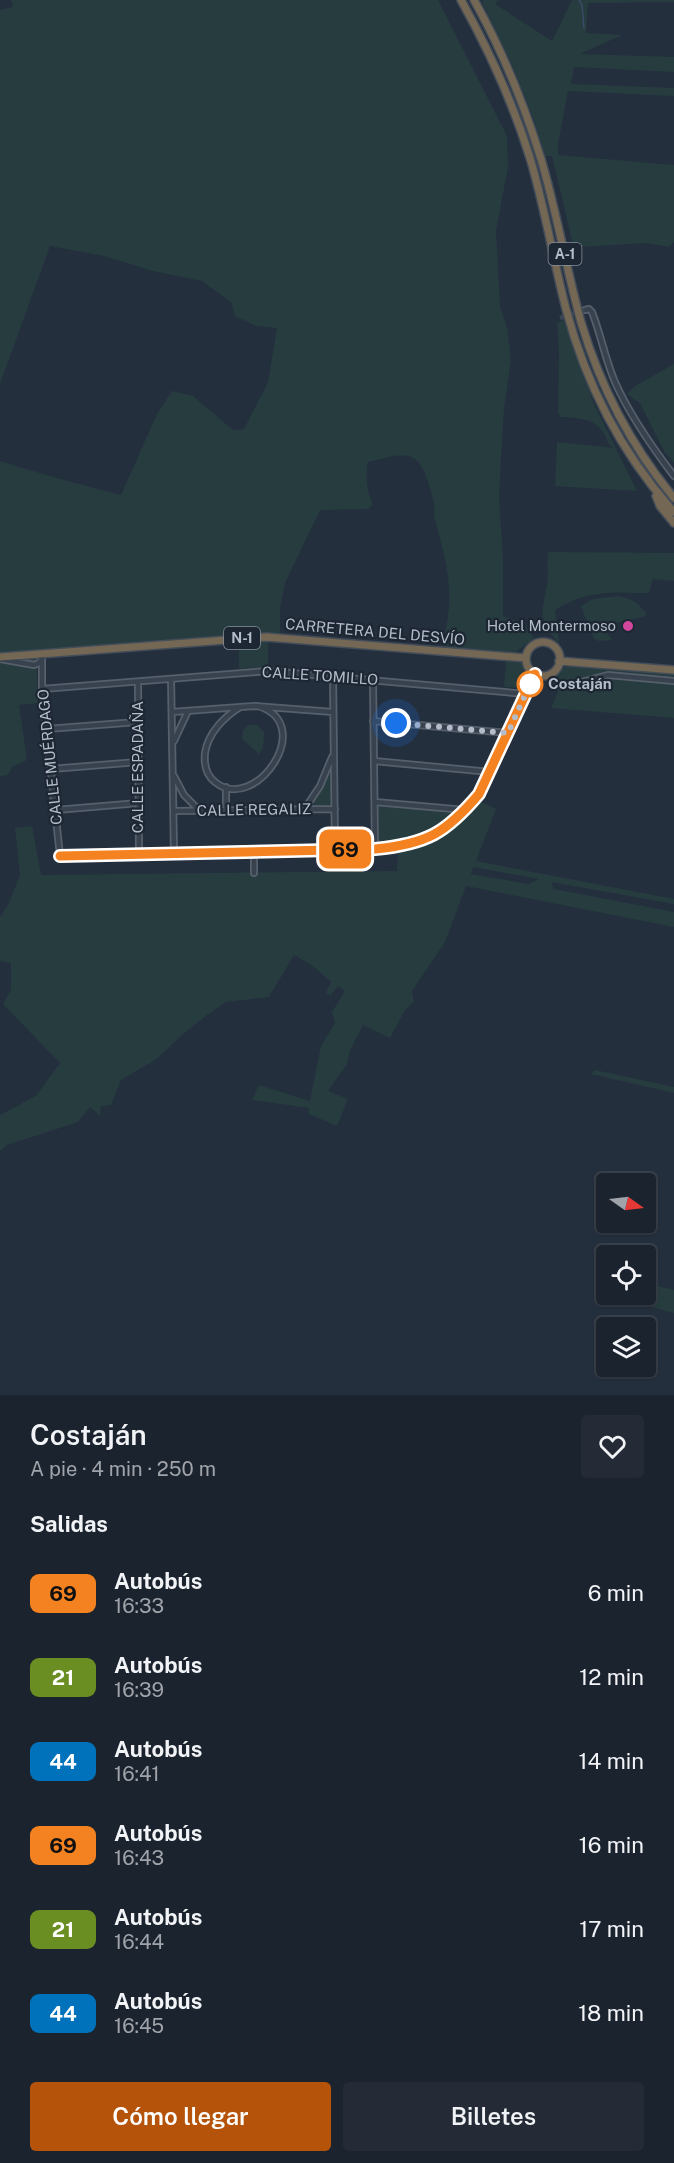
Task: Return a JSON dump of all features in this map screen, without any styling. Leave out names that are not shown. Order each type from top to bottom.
[{"type":"highway","name":"A-1","points":[[461,0],[497,69],[522,134],[536,180],[566,310],[580,353],[611,423],[641,474],[674,512]]},
{"type":"highway","name":"A-1","points":[[474,0],[508,68],[535,140],[590,349],[603,381],[635,443],[674,498]]},
{"type":"highway","points":[[652,488],[660,506],[674,523]]},
{"type":"highway","name":"CARRETERA DEL DESVÍO","points":[[0,658],[266,637],[526,658]]},
{"type":"highway","points":[[547,643],[557,650],[559,660],[556,669],[549,674],[539,675],[528,668],[526,658],[529,649],[534,645],[547,643]]},
{"type":"highway","points":[[559,660],[674,668]]},
{"type":"street","points":[[585,310],[589,309],[592,312],[611,370],[624,399],[644,434],[674,476]]},
{"type":"street","name":"CALLE MUÉRDAGO","points":[[42,656],[42,689],[60,856],[139,853]]},
{"type":"street","name":"CALLE TOMILLO","points":[[42,689],[268,671],[526,694]]},
{"type":"street","points":[[139,853],[375,849],[406,846],[440,832],[479,794],[535,674]]},
{"type":"street","points":[[549,674],[556,686],[566,686],[608,675],[674,681]]},
{"type":"street","points":[[333,676],[335,849]]},
{"type":"street","points":[[171,679],[174,852]]},
{"type":"street","points":[[373,680],[375,849]]},
{"type":"street","name":"CALLE ESPADAÑA","points":[[138,682],[139,853]]},
{"type":"street","points":[[172,712],[258,706],[333,712]]},
{"type":"street","points":[[240,707],[219,724],[206,748],[205,763],[209,776],[217,784],[226,788],[244,788],[257,781],[271,768],[280,753],[283,737],[281,725],[270,710],[258,706]]},
{"type":"street","points":[[172,748],[188,711]]},
{"type":"street","points":[[47,729],[137,722]]},
{"type":"street","points":[[373,722],[508,733]]},
{"type":"street","points":[[304,810],[320,786],[334,751]]},
{"type":"street","points":[[374,761],[490,772]]},
{"type":"street","points":[[51,769],[138,762]]},
{"type":"street","points":[[172,770],[184,795],[200,811]]},
{"type":"street","points":[[226,788],[226,811]]},
{"type":"street","points":[[375,802],[465,810]]},
{"type":"street","points":[[56,810],[139,803]]},
{"type":"street","name":"CALLE REGALIZ","points":[[174,812],[335,809]]},
{"type":"street","points":[[254,851],[254,873]]},
{"type":"green space","points":[[11,0],[438,0],[507,136],[508,167],[496,231],[500,306],[507,328],[511,360],[504,409],[499,498],[503,558],[503,616],[524,624],[534,638],[516,652],[440,650],[448,615],[449,583],[434,516],[434,502],[425,474],[415,459],[408,456],[400,455],[368,462],[367,484],[373,504],[368,509],[320,510],[285,583],[280,608],[280,638],[33,653],[36,658],[38,703],[19,705],[27,760],[12,767],[8,775],[0,776],[0,461],[121,495],[157,414],[172,391],[193,396],[233,430],[244,429],[268,382],[277,328],[256,326],[235,316],[231,302],[202,281],[153,271],[104,256],[50,246],[0,384],[0,10],[13,7]]},
{"type":"green space","points":[[498,0],[495,4],[552,41],[572,0],[674,0],[674,2],[588,3],[586,33],[622,35],[580,54],[674,57],[674,72],[574,67],[571,84],[674,88],[674,96],[568,91],[558,144],[558,155],[674,165],[674,242],[669,247],[646,243],[580,247],[573,245],[552,156],[545,156],[525,97],[482,2]]},
{"type":"green space","points":[[564,320],[594,404],[637,491],[555,486],[557,442],[614,448],[595,424],[561,417],[558,413],[557,323]]},
{"type":"green space","points":[[674,364],[674,463],[665,453],[640,403],[627,394],[635,386]]},
{"type":"green space","points":[[548,552],[674,553],[674,581],[653,579],[649,593],[589,595],[567,603],[555,610],[558,642],[547,629],[543,618]]},
{"type":"green space","points":[[619,596],[635,602],[647,615],[622,621],[605,630],[612,640],[594,639],[581,606],[593,599]]},
{"type":"green space","points":[[268,642],[268,666],[239,669],[239,643]]},
{"type":"green space","points":[[506,661],[519,662],[525,667],[530,676],[524,688],[504,687]]},
{"type":"green space","points":[[568,666],[674,674],[674,718],[551,708],[559,689],[556,675]]},
{"type":"green space","points":[[249,725],[257,725],[264,732],[263,748],[259,754],[242,739],[243,730]]},
{"type":"green space","points":[[332,768],[333,807],[309,808],[323,785],[329,769]]},
{"type":"green space","points":[[479,801],[496,809],[476,861],[674,899],[674,904],[551,882],[554,889],[674,912],[674,927],[466,886],[445,942],[412,991],[414,1002],[405,1010],[390,1038],[363,1025],[350,1050],[347,1064],[328,1091],[348,1099],[337,1126],[309,1114],[309,1108],[252,1100],[259,1085],[310,1101],[321,1046],[335,1023],[332,1012],[345,991],[338,986],[331,995],[326,993],[331,982],[313,966],[294,955],[269,997],[226,1002],[207,1015],[158,1058],[121,1080],[111,1105],[101,1106],[100,1116],[90,1107],[78,1122],[7,1145],[0,1151],[0,1115],[36,1096],[60,1063],[3,1004],[11,990],[11,963],[0,961],[0,917],[8,905],[20,875],[15,828],[32,826],[41,875],[397,871],[398,851],[422,844],[443,834],[471,811]],"holes":[[[473,867],[539,879],[529,884],[471,874]]]},
{"type":"green space","points":[[378,804],[458,812],[421,836],[400,843],[379,844]]},
{"type":"green space","points":[[595,1070],[674,1087],[674,1093],[591,1074]]},
{"type":"green space","points":[[656,1286],[674,1290],[674,1313],[644,1305],[656,1305]]},
{"type":"waterway","points":[[579,0],[582,5],[584,28]]},
{"type":"tunnel","points":[[560,318],[581,311]]},
{"type":"bus line","name":"69","points":[[60,856],[375,849],[406,846],[440,832],[479,794],[535,674]]},
{"type":"place","name":"Hotel Montermoso","points":[[628,626]]},
{"type":"place","name":"Costaján","points":[[530,684]]},
{"type":"route","points":[[396,723],[508,733],[530,684]]}]
